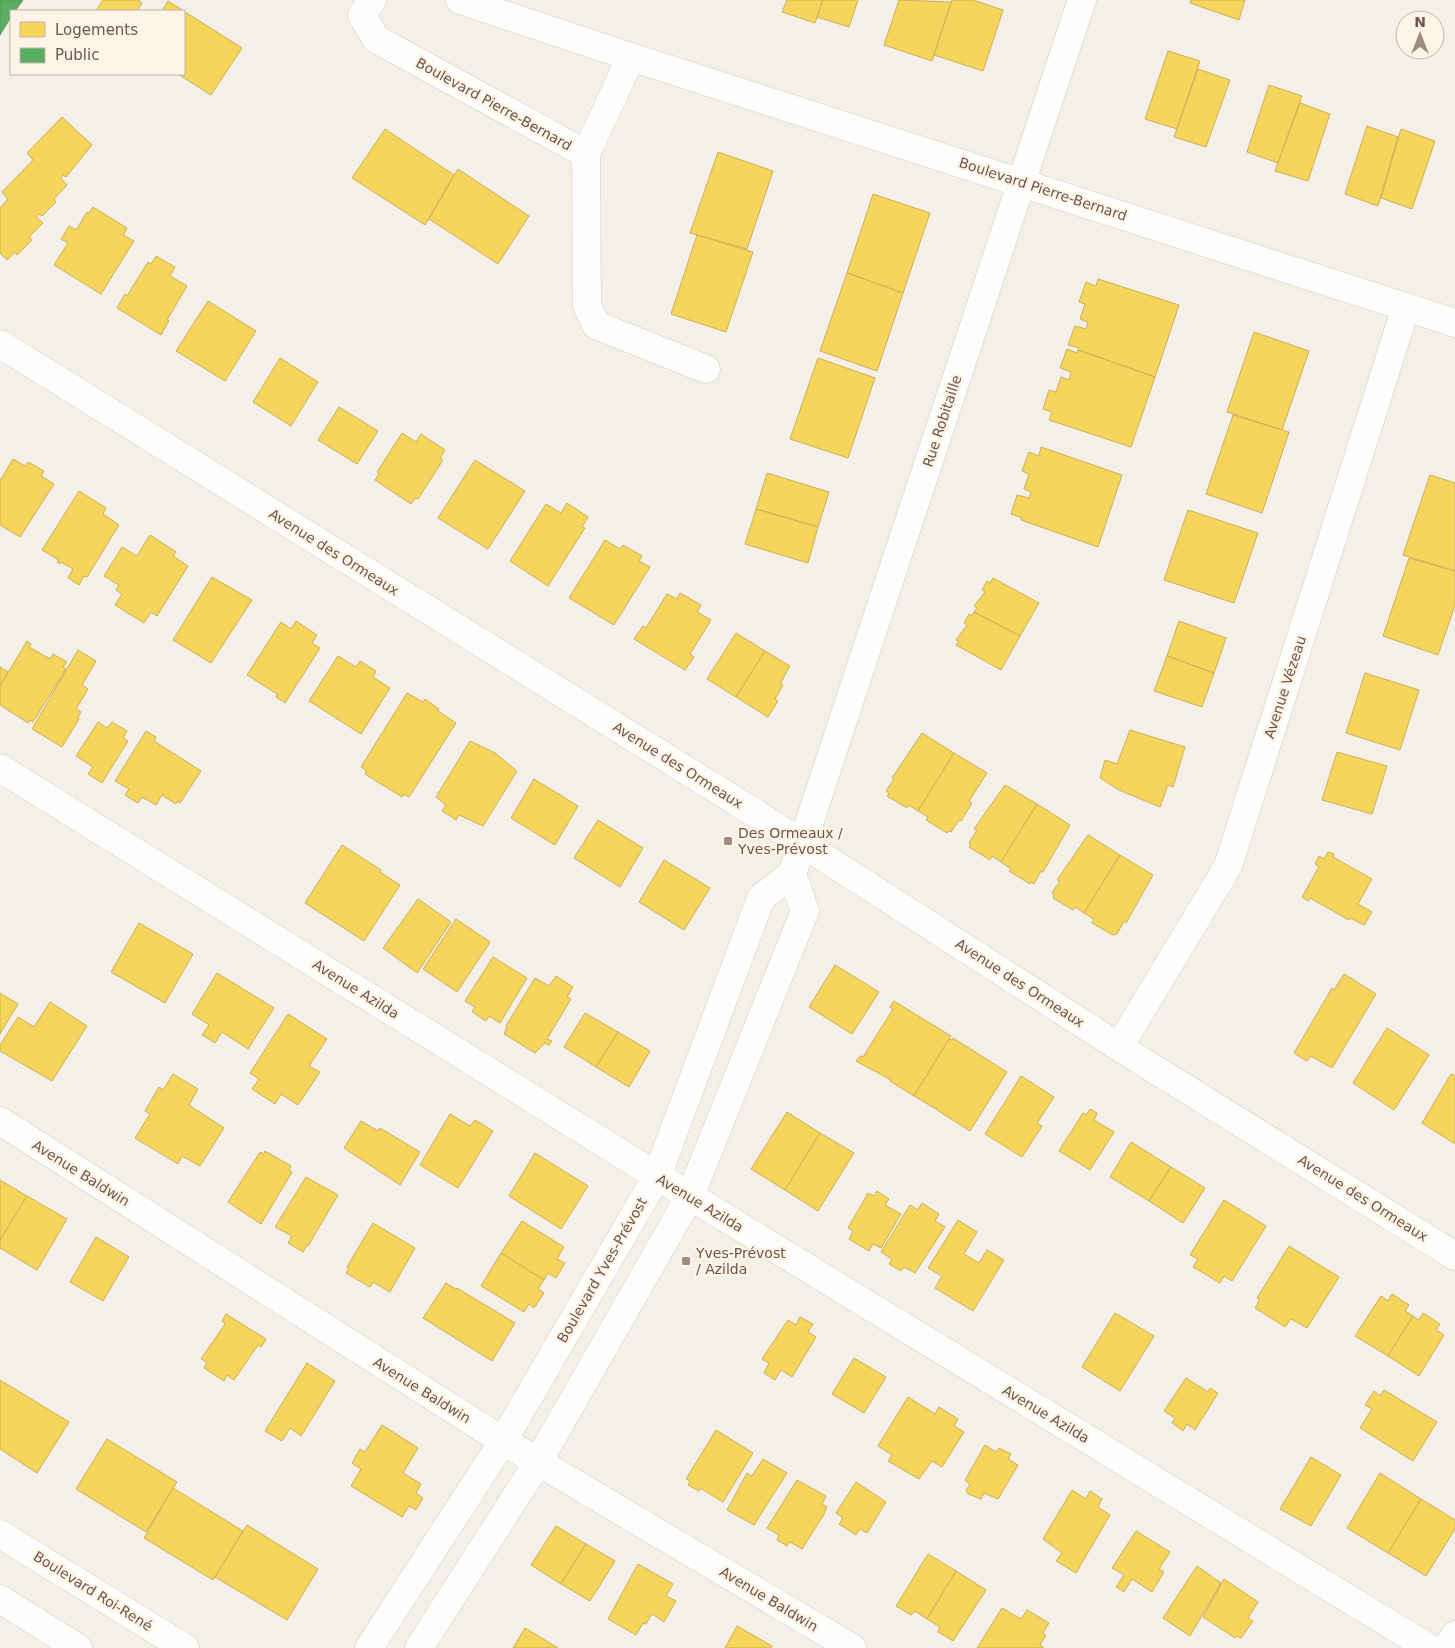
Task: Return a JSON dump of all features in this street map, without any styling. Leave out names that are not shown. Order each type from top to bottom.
[{"type":"street","name":"Boulevard Pierre-Bernard","points":[[372,0],[362,15],[376,39],[586,154],[631,57]]},
{"type":"street","name":"Boulevard Pierre-Bernard","points":[[460,0],[1455,324]]},
{"type":"street","name":"Rue Robitaille","points":[[802,843],[1082,0]]},
{"type":"street","points":[[586,154],[587,306],[596,325],[706,370]]},
{"type":"street","name":"Avenue Vézeau","points":[[1118,1047],[1228,866],[1406,307]]},
{"type":"street","name":"Avenue des Ormeaux","points":[[0,344],[802,843],[1118,1047],[1455,1256]]},
{"type":"street","name":"Avenue Azilda","points":[[0,768],[657,1176],[1429,1648]]},
{"type":"street","points":[[418,1648],[538,1462],[690,1196],[805,911],[792,874],[802,843]]},
{"type":"street","name":"Boulevard Yves-Prévost","points":[[369,1648],[503,1441],[657,1176],[761,898],[792,874]]},
{"type":"street","name":"Avenue Baldwin","points":[[0,1121],[503,1441],[852,1648]]},
{"type":"street","name":"Boulevard Roi-René","points":[[0,1534],[186,1648]]},
{"type":"street","points":[[0,1599],[78,1648]]},
{"type":"street","points":[[1447,1648],[1455,1635]]},
{"type":"building: Logements","points":[[103,0],[138,0],[142,3],[138,10],[97,10]]},
{"type":"building: Logements","points":[[787,0],[823,0],[815,23],[782,12]]},
{"type":"building: Logements","points":[[823,0],[858,0],[849,27],[817,17]]},
{"type":"building: Logements","points":[[899,0],[951,2],[932,61],[884,45]]},
{"type":"building: Logements","points":[[952,0],[973,0],[1003,10],[983,71],[934,55]]},
{"type":"building: Logements","points":[[1191,0],[1245,0],[1239,20],[1190,3]]},
{"type":"building: Logements","points":[[168,1],[182,10],[163,10]]},
{"type":"building: Logements","points":[[185,12],[242,48],[211,95],[180,75],[185,75]]},
{"type":"building: Logements","points":[[1168,51],[1200,61],[1177,129],[1145,119]]},
{"type":"building: Logements","points":[[1198,69],[1230,80],[1206,147],[1174,137]]},
{"type":"building: Logements","points":[[1269,85],[1302,96],[1278,163],[1247,152]]},
{"type":"building: Logements","points":[[1300,103],[1330,114],[1308,181],[1275,171]]},
{"type":"building: Logements","points":[[62,117],[92,145],[66,177],[63,175],[61,178],[67,185],[54,199],[56,202],[42,216],[39,214],[36,217],[43,223],[29,237],[32,240],[17,255],[15,252],[7,260],[0,253],[0,208],[8,199],[2,192],[33,160],[27,153]]},
{"type":"building: Logements","points":[[1367,126],[1398,137],[1378,206],[1345,194]]},
{"type":"building: Logements","points":[[385,129],[454,175],[425,225],[352,178]]},
{"type":"building: Logements","points":[[1401,129],[1435,141],[1412,209],[1381,198]]},
{"type":"building: Logements","points":[[718,152],[773,171],[747,249],[690,233]]},
{"type":"building: Logements","points":[[458,169],[529,216],[498,264],[429,219]]},
{"type":"building: Logements","points":[[873,194],[930,213],[903,293],[847,273]]},
{"type":"building: Logements","points":[[93,207],[127,228],[123,235],[134,241],[101,294],[54,265],[68,243],[61,239],[69,226],[76,230],[87,212],[89,213]]},
{"type":"building: Logements","points":[[697,235],[753,252],[726,332],[671,314]]},
{"type":"building: Logements","points":[[156,256],[175,267],[170,276],[187,286],[167,320],[169,321],[161,335],[117,308],[125,294],[127,296],[148,262],[151,264]]},
{"type":"building: Logements","points":[[847,273],[903,293],[877,371],[820,351]]},
{"type":"building: Logements","points":[[1098,279],[1179,305],[1155,377],[1068,345],[1075,326],[1086,329],[1088,322],[1080,319],[1085,304],[1079,302],[1086,282],[1096,286]]},
{"type":"building: Logements","points":[[208,301],[256,331],[225,381],[176,351]]},
{"type":"building: Logements","points":[[1254,332],[1309,351],[1282,430],[1227,412]]},
{"type":"building: Logements","points":[[1067,349],[1077,353],[1078,350],[1155,377],[1131,447],[1049,420],[1052,412],[1043,409],[1049,390],[1056,392],[1061,377],[1069,380],[1071,372],[1060,368]]},
{"type":"building: Logements","points":[[280,358],[318,382],[291,426],[253,402]]},
{"type":"building: Logements","points":[[818,358],[875,378],[848,458],[790,439]]},
{"type":"building: Logements","points":[[339,407],[378,431],[357,464],[318,440]]},
{"type":"building: Logements","points":[[1233,415],[1289,432],[1262,513],[1206,494]]},
{"type":"building: Logements","points":[[402,433],[416,442],[421,434],[445,450],[440,458],[443,460],[418,499],[415,498],[411,504],[375,480],[379,474],[377,472]]},
{"type":"building: Logements","points":[[1041,447],[1122,475],[1098,547],[1021,520],[1022,518],[1011,514],[1017,495],[1029,498],[1031,492],[1024,489],[1029,474],[1022,471],[1029,452],[1039,456]]},
{"type":"building: Logements","points":[[13,459],[25,466],[28,462],[44,471],[41,476],[54,484],[20,537],[0,525],[0,481]]},
{"type":"building: Logements","points":[[475,460],[525,491],[488,549],[438,518]]},
{"type":"building: Logements","points":[[767,473],[829,492],[818,527],[756,509]]},
{"type":"building: Logements","points":[[1430,475],[1455,483],[1455,571],[1403,555]]},
{"type":"building: Logements","points":[[79,491],[106,508],[103,514],[119,525],[87,577],[84,576],[79,585],[68,578],[73,569],[61,562],[60,564],[57,562],[59,560],[42,550]]},
{"type":"building: Logements","points":[[567,503],[588,517],[582,527],[585,528],[548,586],[510,561],[546,504],[561,513]]},
{"type":"building: Logements","points":[[756,509],[818,527],[808,563],[745,544]]},
{"type":"building: Logements","points":[[1188,510],[1258,533],[1234,603],[1164,580]]},
{"type":"building: Logements","points":[[150,535],[176,552],[173,556],[188,566],[157,616],[151,612],[144,623],[115,605],[122,594],[116,590],[119,585],[104,576],[122,547],[137,556]]},
{"type":"building: Logements","points":[[605,540],[620,549],[623,545],[642,556],[639,561],[650,567],[614,625],[569,598]]},
{"type":"building: Logements","points":[[1409,558],[1455,571],[1455,605],[1438,655],[1383,636]]},
{"type":"building: Logements","points":[[212,577],[252,600],[211,663],[173,640]]},
{"type":"building: Logements","points":[[993,578],[1039,603],[1020,636],[974,612],[977,608],[974,606],[985,592],[982,590],[987,581],[990,583]]},
{"type":"building: Logements","points":[[680,593],[701,605],[697,612],[711,620],[690,654],[694,657],[685,670],[634,639],[643,626],[646,628],[667,594],[677,599]]},
{"type":"building: Logements","points":[[974,612],[1020,636],[1001,670],[956,645],[959,641],[956,640],[967,625],[964,623],[969,614],[972,616]]},
{"type":"building: Logements","points":[[296,621],[317,635],[312,643],[320,648],[285,703],[276,697],[277,694],[247,675],[281,622],[291,629]]},
{"type":"building: Logements","points":[[1179,621],[1226,638],[1214,673],[1167,656]]},
{"type":"building: Logements","points":[[736,633],[765,651],[736,697],[707,679]]},
{"type":"building: Logements","points":[[27,641],[31,644],[29,647],[50,659],[53,654],[67,662],[63,667],[66,669],[33,722],[30,720],[28,723],[0,705],[0,686]]},
{"type":"building: Logements","points":[[78,650],[96,661],[82,685],[88,689],[76,709],[81,712],[79,719],[62,747],[32,729]]},
{"type":"building: Logements","points":[[765,651],[790,666],[780,684],[783,685],[775,699],[778,701],[768,717],[736,697]]},
{"type":"building: Logements","points":[[338,656],[356,667],[360,661],[376,671],[373,677],[390,688],[361,734],[309,701]]},
{"type":"building: Logements","points":[[1167,656],[1214,673],[1202,707],[1154,691]]},
{"type":"building: Logements","points":[[0,667],[8,672],[0,686]]},
{"type":"building: Logements","points":[[1365,673],[1419,690],[1400,750],[1346,733]]},
{"type":"building: Logements","points":[[407,693],[423,702],[425,699],[439,709],[438,711],[456,723],[409,797],[404,794],[402,797],[365,774],[367,771],[361,767]]},
{"type":"building: Logements","points":[[98,722],[107,728],[112,722],[127,731],[123,738],[128,741],[102,783],[88,774],[93,767],[76,756]]},
{"type":"building: Logements","points":[[1130,730],[1185,747],[1173,787],[1168,785],[1160,807],[1119,790],[1100,778],[1105,760],[1117,764]]},
{"type":"building: Logements","points":[[146,731],[156,737],[154,741],[201,771],[180,803],[178,801],[176,804],[163,796],[163,793],[156,805],[142,797],[138,803],[125,795],[129,789],[115,781]]},
{"type":"building: Logements","points":[[922,733],[954,753],[918,811],[909,805],[907,808],[887,796],[889,793],[886,791],[894,779],[892,778]]},
{"type":"building: Logements","points":[[470,741],[495,753],[517,771],[483,826],[459,815],[456,820],[442,811],[446,805],[436,797]]},
{"type":"building: Logements","points":[[1337,752],[1387,766],[1372,814],[1322,800]]},
{"type":"building: Logements","points":[[954,753],[987,773],[969,801],[972,803],[961,821],[959,820],[951,832],[947,833],[926,820],[928,817],[918,811]]},
{"type":"building: Logements","points":[[534,779],[578,806],[555,845],[511,818]]},
{"type":"building: Logements","points":[[1005,785],[1037,804],[1001,862],[992,856],[990,860],[969,847],[971,844],[969,843],[977,830],[974,829]]},
{"type":"building: Logements","points":[[1037,804],[1070,825],[1043,872],[1041,871],[1034,884],[1031,882],[1030,884],[1009,871],[1011,869],[1001,862]]},
{"type":"building: Logements","points":[[598,820],[643,848],[620,887],[574,858]]},
{"type":"building: Logements","points":[[1088,835],[1120,855],[1084,913],[1075,907],[1073,910],[1053,898],[1054,895],[1052,893],[1060,881],[1057,880]]},
{"type":"building: Logements","points":[[342,845],[381,870],[380,872],[400,885],[364,941],[305,903]]},
{"type":"building: Logements","points":[[1328,852],[1334,854],[1333,857],[1372,879],[1358,904],[1372,912],[1364,925],[1350,918],[1349,920],[1310,898],[1308,901],[1302,897],[1319,867],[1315,864],[1319,856],[1324,859]]},
{"type":"building: Logements","points":[[1120,855],[1153,875],[1126,923],[1124,921],[1117,934],[1113,935],[1092,923],[1094,919],[1084,913]]},
{"type":"building: Logements","points":[[664,860],[710,888],[684,930],[639,902]]},
{"type":"building: Logements","points":[[418,899],[451,922],[417,973],[383,948]]},
{"type":"building: Logements","points":[[456,919],[490,942],[457,992],[423,969]]},
{"type":"building: Logements","points":[[139,923],[193,954],[165,1003],[111,972]]},
{"type":"building: Logements","points":[[493,957],[527,978],[500,1023],[489,1016],[486,1021],[472,1012],[475,1007],[465,1001]]},
{"type":"building: Logements","points":[[835,965],[879,992],[852,1034],[809,1007]]},
{"type":"building: Logements","points":[[217,973],[274,1008],[248,1049],[222,1032],[215,1043],[202,1035],[209,1025],[192,1014]]},
{"type":"building: Logements","points":[[1344,974],[1376,994],[1332,1068],[1311,1056],[1307,1061],[1294,1053],[1332,988],[1334,990]]},
{"type":"building: Logements","points":[[556,976],[573,987],[567,997],[571,999],[547,1039],[552,1041],[549,1045],[545,1043],[535,1053],[504,1034],[506,1026],[535,978],[549,986]]},
{"type":"building: Logements","points":[[0,993],[18,1004],[0,1034]]},
{"type":"building: Logements","points":[[894,1001],[951,1036],[914,1096],[891,1080],[856,1061],[860,1056],[863,1057],[893,1009],[890,1007]]},
{"type":"building: Logements","points":[[50,1002],[87,1026],[52,1081],[0,1051],[0,1045],[18,1017],[34,1027]]},
{"type":"building: Logements","points":[[585,1013],[618,1032],[596,1067],[564,1047]]},
{"type":"building: Logements","points":[[288,1014],[327,1039],[309,1066],[320,1072],[298,1105],[281,1094],[275,1104],[252,1089],[259,1079],[250,1073]]},
{"type":"building: Logements","points":[[1387,1028],[1429,1055],[1394,1110],[1353,1083]]},
{"type":"building: Logements","points":[[618,1032],[650,1051],[629,1087],[596,1067]]},
{"type":"building: Logements","points":[[953,1038],[1007,1072],[970,1131],[937,1110],[937,1108],[914,1096],[949,1039],[952,1040]]},
{"type":"building: Logements","points":[[173,1074],[198,1089],[189,1105],[224,1128],[200,1166],[182,1156],[178,1164],[135,1138],[150,1114],[145,1111],[159,1087],[163,1090]]},
{"type":"building: Logements","points":[[1451,1074],[1455,1076],[1455,1144],[1422,1123]]},
{"type":"building: Logements","points":[[1021,1076],[1054,1097],[1037,1123],[1042,1126],[1022,1157],[985,1134]]},
{"type":"building: Logements","points":[[1090,1109],[1097,1113],[1094,1120],[1114,1132],[1090,1170],[1059,1151],[1083,1113],[1086,1115]]},
{"type":"building: Logements","points":[[787,1112],[820,1133],[785,1190],[751,1169]]},
{"type":"building: Logements","points":[[450,1114],[470,1126],[475,1120],[493,1131],[458,1188],[420,1165]]},
{"type":"building: Logements","points":[[361,1121],[378,1131],[380,1128],[420,1152],[400,1185],[344,1148]]},
{"type":"building: Logements","points":[[820,1133],[854,1153],[818,1211],[785,1190]]},
{"type":"building: Logements","points":[[1131,1142],[1171,1167],[1149,1201],[1110,1177]]},
{"type":"building: Logements","points":[[265,1151],[291,1166],[289,1170],[292,1172],[261,1224],[228,1202],[260,1152],[264,1154]]},
{"type":"building: Logements","points":[[535,1153],[588,1186],[561,1229],[509,1196]]},
{"type":"building: Logements","points":[[1171,1167],[1205,1188],[1183,1223],[1149,1201]]},
{"type":"building: Logements","points":[[306,1177],[338,1195],[303,1252],[288,1243],[292,1236],[275,1227]]},
{"type":"building: Logements","points":[[0,1180],[27,1196],[0,1240]]},
{"type":"building: Logements","points":[[877,1191],[889,1199],[885,1205],[901,1214],[881,1248],[873,1244],[869,1251],[849,1239],[853,1231],[848,1228],[868,1193],[874,1196]]},
{"type":"building: Logements","points":[[27,1196],[67,1219],[37,1270],[0,1248],[0,1240]]},
{"type":"building: Logements","points":[[1224,1200],[1266,1226],[1232,1281],[1224,1276],[1220,1283],[1193,1267],[1198,1259],[1190,1255]]},
{"type":"building: Logements","points":[[922,1203],[939,1214],[935,1221],[945,1227],[915,1273],[904,1267],[901,1271],[889,1264],[892,1259],[881,1252],[910,1205],[918,1210]]},
{"type":"building: Logements","points":[[958,1220],[977,1232],[964,1254],[979,1263],[987,1250],[1004,1260],[973,1311],[935,1288],[942,1276],[928,1268]]},
{"type":"building: Logements","points":[[522,1221],[564,1247],[557,1259],[565,1263],[556,1278],[548,1273],[544,1280],[501,1253]]},
{"type":"building: Logements","points":[[373,1223],[415,1248],[390,1292],[373,1282],[370,1287],[346,1273],[349,1268],[347,1267]]},
{"type":"building: Logements","points":[[96,1237],[129,1257],[103,1301],[70,1282]]},
{"type":"building: Logements","points":[[1289,1246],[1339,1277],[1307,1328],[1291,1319],[1285,1327],[1255,1308],[1260,1299],[1257,1298]]},
{"type":"building: Logements","points":[[501,1253],[544,1280],[538,1289],[544,1293],[534,1308],[529,1304],[524,1312],[481,1286]]},
{"type":"building: Logements","points":[[446,1283],[515,1323],[492,1361],[423,1318]]},
{"type":"building: Logements","points":[[1392,1294],[1409,1305],[1405,1311],[1413,1316],[1388,1356],[1355,1336],[1381,1296],[1388,1301]]},
{"type":"building: Logements","points":[[1115,1313],[1154,1336],[1120,1391],[1082,1367]]},
{"type":"building: Logements","points":[[1423,1313],[1440,1324],[1436,1330],[1444,1335],[1419,1376],[1388,1356],[1413,1316],[1419,1320]]},
{"type":"building: Logements","points":[[226,1314],[266,1339],[261,1347],[258,1345],[234,1380],[227,1375],[224,1381],[204,1368],[207,1362],[201,1359],[225,1324],[222,1321]]},
{"type":"building: Logements","points":[[800,1317],[813,1324],[808,1332],[816,1337],[792,1377],[781,1370],[775,1380],[764,1373],[769,1363],[762,1359],[788,1320],[796,1325]]},
{"type":"building: Logements","points":[[854,1358],[886,1377],[864,1413],[832,1394]]},
{"type":"building: Logements","points":[[307,1363],[335,1381],[301,1436],[290,1428],[282,1441],[265,1431]]},
{"type":"building: Logements","points":[[1186,1378],[1208,1392],[1210,1388],[1218,1393],[1195,1430],[1187,1424],[1183,1431],[1172,1423],[1175,1418],[1164,1411]]},
{"type":"building: Logements","points":[[0,1380],[69,1422],[37,1473],[0,1449]]},
{"type":"building: Logements","points":[[1384,1390],[1437,1422],[1413,1461],[1360,1428],[1372,1409],[1365,1405],[1374,1391],[1380,1396]]},
{"type":"building: Logements","points":[[908,1397],[935,1414],[939,1407],[958,1419],[954,1426],[964,1432],[942,1467],[932,1461],[919,1479],[888,1461],[892,1455],[878,1446]]},
{"type":"building: Logements","points":[[382,1425],[418,1448],[403,1473],[421,1484],[416,1493],[423,1498],[416,1510],[409,1506],[402,1517],[351,1486],[361,1469],[352,1463],[360,1449],[365,1452]]},
{"type":"building: Logements","points":[[716,1430],[753,1453],[723,1502],[700,1488],[699,1491],[688,1485],[690,1481],[686,1479]]},
{"type":"building: Logements","points":[[107,1439],[177,1482],[146,1532],[76,1489]]},
{"type":"building: Logements","points":[[985,1445],[996,1452],[999,1448],[1011,1454],[1008,1459],[1018,1465],[998,1499],[984,1493],[981,1499],[968,1494],[966,1490],[970,1485],[965,1480]]},
{"type":"building: Logements","points":[[1311,1457],[1341,1475],[1311,1526],[1280,1509]]},
{"type":"building: Logements","points":[[763,1459],[787,1473],[754,1525],[727,1510],[747,1473],[752,1476]]},
{"type":"building: Logements","points":[[1380,1473],[1421,1499],[1388,1553],[1347,1528]]},
{"type":"building: Logements","points":[[797,1480],[826,1496],[822,1504],[827,1507],[802,1549],[790,1542],[787,1546],[777,1540],[779,1535],[767,1528]]},
{"type":"building: Logements","points":[[856,1482],[886,1502],[867,1533],[860,1529],[856,1535],[839,1524],[843,1518],[836,1513]]},
{"type":"building: Logements","points":[[173,1488],[243,1531],[213,1580],[144,1538]]},
{"type":"building: Logements","points":[[1072,1490],[1086,1499],[1090,1491],[1102,1499],[1098,1507],[1110,1515],[1076,1573],[1056,1561],[1062,1553],[1043,1539]]},
{"type":"building: Logements","points":[[1421,1499],[1455,1520],[1455,1529],[1426,1576],[1388,1553]]},
{"type":"building: Logements","points":[[247,1525],[318,1569],[287,1620],[215,1577]]},
{"type":"building: Logements","points":[[556,1526],[586,1544],[561,1584],[531,1565]]},
{"type":"building: Logements","points":[[1136,1531],[1170,1552],[1159,1569],[1164,1572],[1152,1592],[1132,1579],[1124,1592],[1116,1587],[1124,1575],[1112,1568]]},
{"type":"building: Logements","points":[[586,1544],[615,1561],[590,1601],[561,1584]]},
{"type":"building: Logements","points":[[928,1554],[956,1571],[927,1619],[915,1611],[911,1615],[896,1606]]},
{"type":"building: Logements","points":[[638,1564],[673,1584],[666,1596],[676,1601],[664,1622],[652,1614],[646,1624],[643,1623],[636,1635],[608,1619]]},
{"type":"building: Logements","points":[[1197,1566],[1221,1583],[1190,1636],[1163,1618]]},
{"type":"building: Logements","points":[[956,1571],[986,1590],[953,1641],[938,1632],[940,1627],[927,1619]]},
{"type":"building: Logements","points":[[1224,1579],[1258,1602],[1248,1618],[1253,1621],[1241,1638],[1237,1636],[1235,1638],[1203,1617]]},
{"type":"building: Logements","points":[[1002,1608],[1021,1619],[1027,1610],[1049,1623],[1043,1633],[1046,1635],[1040,1645],[1044,1648],[977,1648]]},
{"type":"building: Logements","points":[[737,1626],[772,1646],[771,1648],[725,1648]]},
{"type":"building: Logements","points":[[525,1628],[558,1648],[513,1648]]},
{"type":"building: Public","points":[[0,0],[23,0],[16,10],[10,10],[10,19],[0,35]]},
{"type":"place","name":"Des Ormeaux / Yves-Prévost","points":[[728,841]]},
{"type":"place","name":"Yves-Prévost / Azilda","points":[[686,1261]]}]
